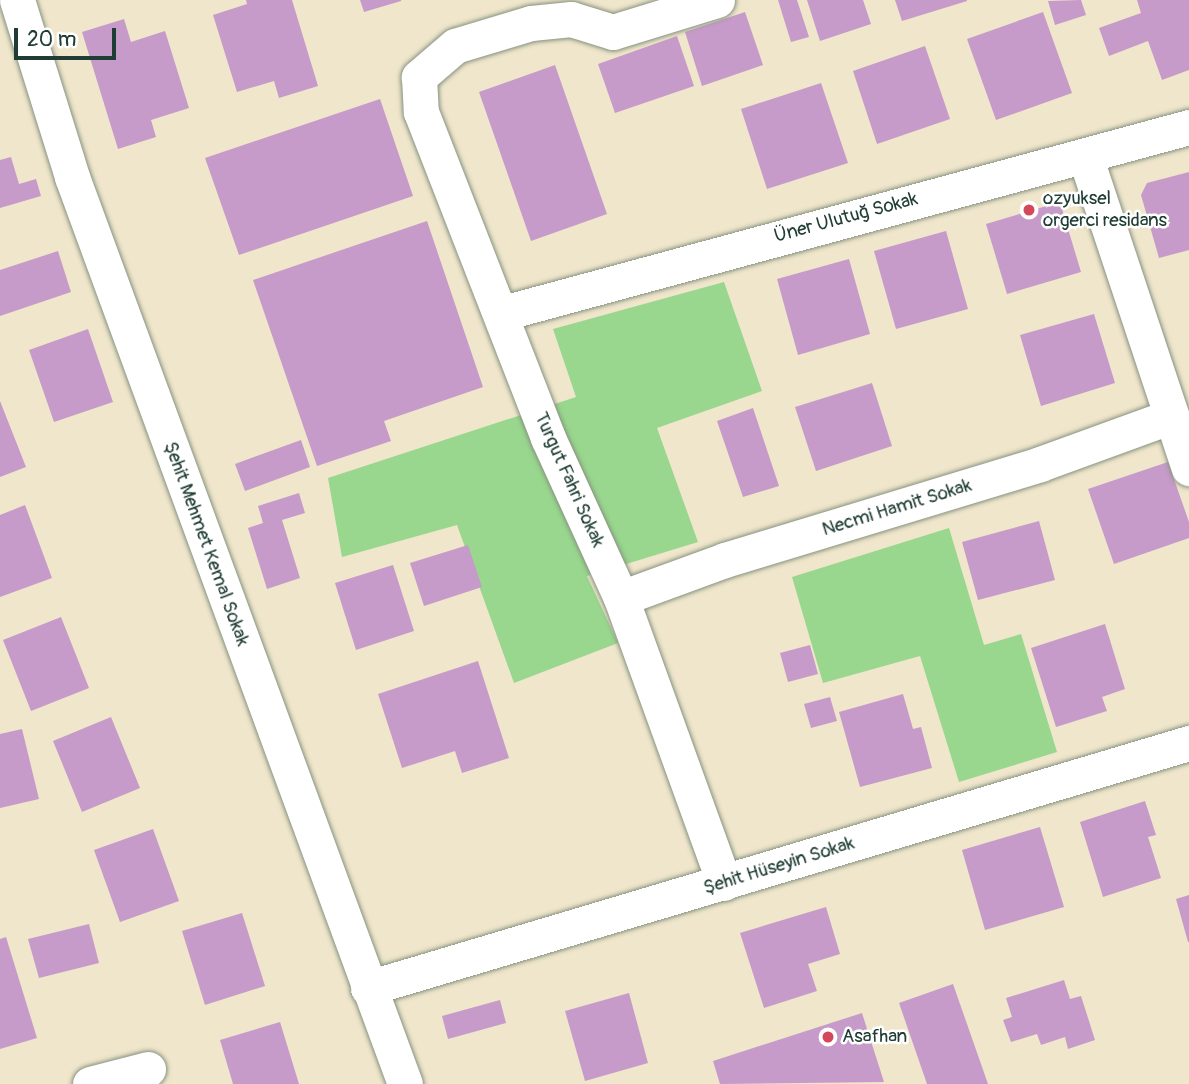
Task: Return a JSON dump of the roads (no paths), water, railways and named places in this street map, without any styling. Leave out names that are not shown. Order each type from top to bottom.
[{"type":"street","name":"Şehit Mehmet Kemal Sokak","points":[[17,0],[72,177],[405,1084]]},
{"type":"street","points":[[588,13],[613,32],[638,27],[717,0]]},
{"type":"street","name":"Turgut Fahri Sokak","points":[[588,13],[571,19],[531,23],[456,46],[419,77],[421,111],[503,313],[548,438],[621,598],[724,883]]},
{"type":"street","name":"Üner Ulutuğ Sokak","points":[[503,313],[1189,127]]},
{"type":"street","points":[[1085,156],[1189,468]]},
{"type":"street","name":"Necmi Hamit Sokak","points":[[621,598],[725,560],[1040,464],[1172,416]]},
{"type":"street","name":"Şehit Hüseyin Sokak","points":[[368,988],[1189,743]]},
{"type":"street","points":[[90,1084],[148,1069]]},
{"type":"place","name":"ozyuksel orgerci residans","points":[[1029,210]]},
{"type":"place","name":"Asafhan","points":[[828,1037]]}]
